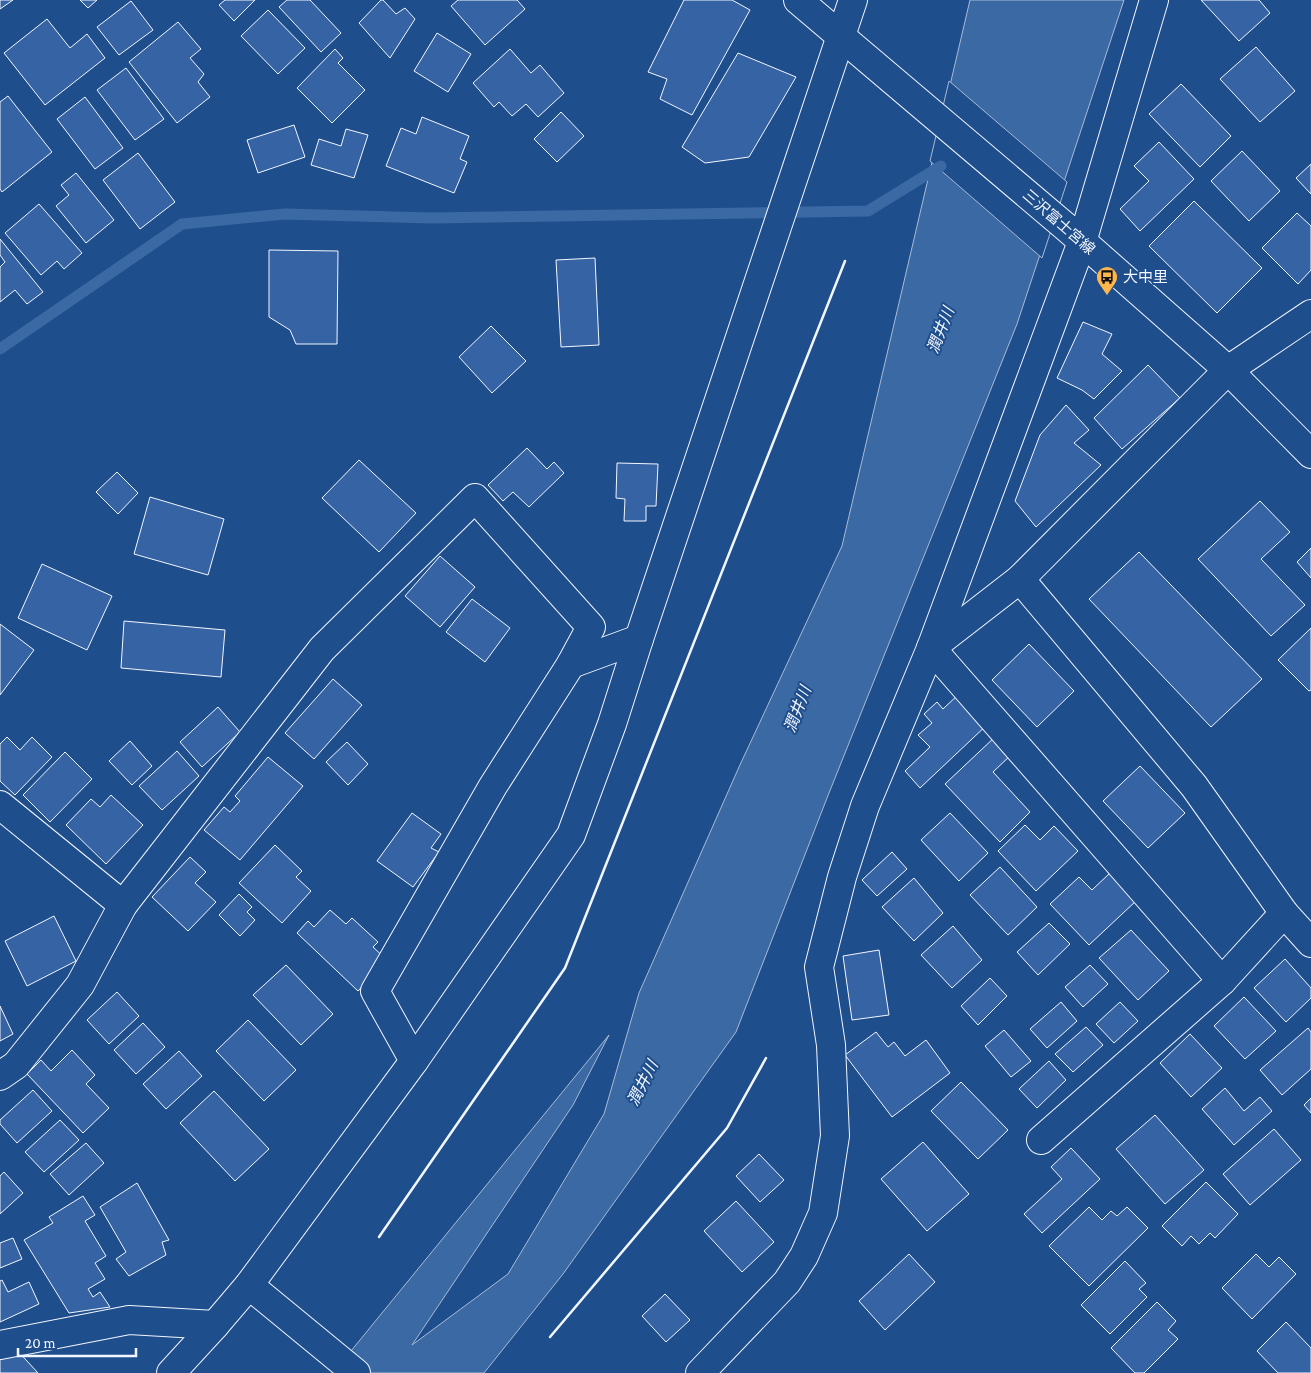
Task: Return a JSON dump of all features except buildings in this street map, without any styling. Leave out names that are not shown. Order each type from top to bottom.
[{"type":"street","name":"三沢富士宮線","points":[[798,0],[1074,235],[1228,370],[1311,454]]},
{"type":"street","points":[[170,1373],[249,1285],[414,1061],[571,835],[612,724],[853,0]]},
{"type":"street","points":[[700,1373],[787,1282],[804,1256],[823,1214],[835,1136],[831,1045],[819,967],[842,877],[865,806],[931,648],[1154,0]]},
{"type":"street","points":[[931,648],[1020,579],[1228,370],[1311,314]]},
{"type":"street","points":[[0,1076],[16,1065],[80,986],[123,905],[322,649],[475,498],[591,627],[571,664],[493,786],[375,991],[414,1061]]},
{"type":"street","points":[[1020,579],[1194,786],[1284,913],[1311,942]]},
{"type":"street","points":[[571,664],[639,639]]},
{"type":"street","points":[[931,648],[1222,981]]},
{"type":"street","points":[[0,805],[123,905]]},
{"type":"street","points":[[1041,1140],[1222,981],[1284,913]]},
{"type":"street","points":[[249,1285],[356,1373]]},
{"type":"street","points":[[0,1344],[130,1320],[215,1325]]},
{"type":"water","name":"潤井川","points":[[970,0],[1124,0],[1017,324],[827,798],[736,1032],[563,1274],[484,1373],[333,1373],[609,1035],[573,1105],[412,1345],[508,1274],[604,1114],[639,993],[739,767],[842,546]]},
{"type":"pier","points":[[949,81],[1067,182],[1042,258],[930,161]]},
{"type":"waterway","points":[[0,349],[182,224],[285,214],[432,218],[868,211],[941,166]]},
{"type":"wall","points":[[379,1237],[565,968],[845,261]]},
{"type":"wall","points":[[550,1337],[727,1128],[766,1058]]},
{"type":"place","name":"大中里","points":[[1107,296]]}]
